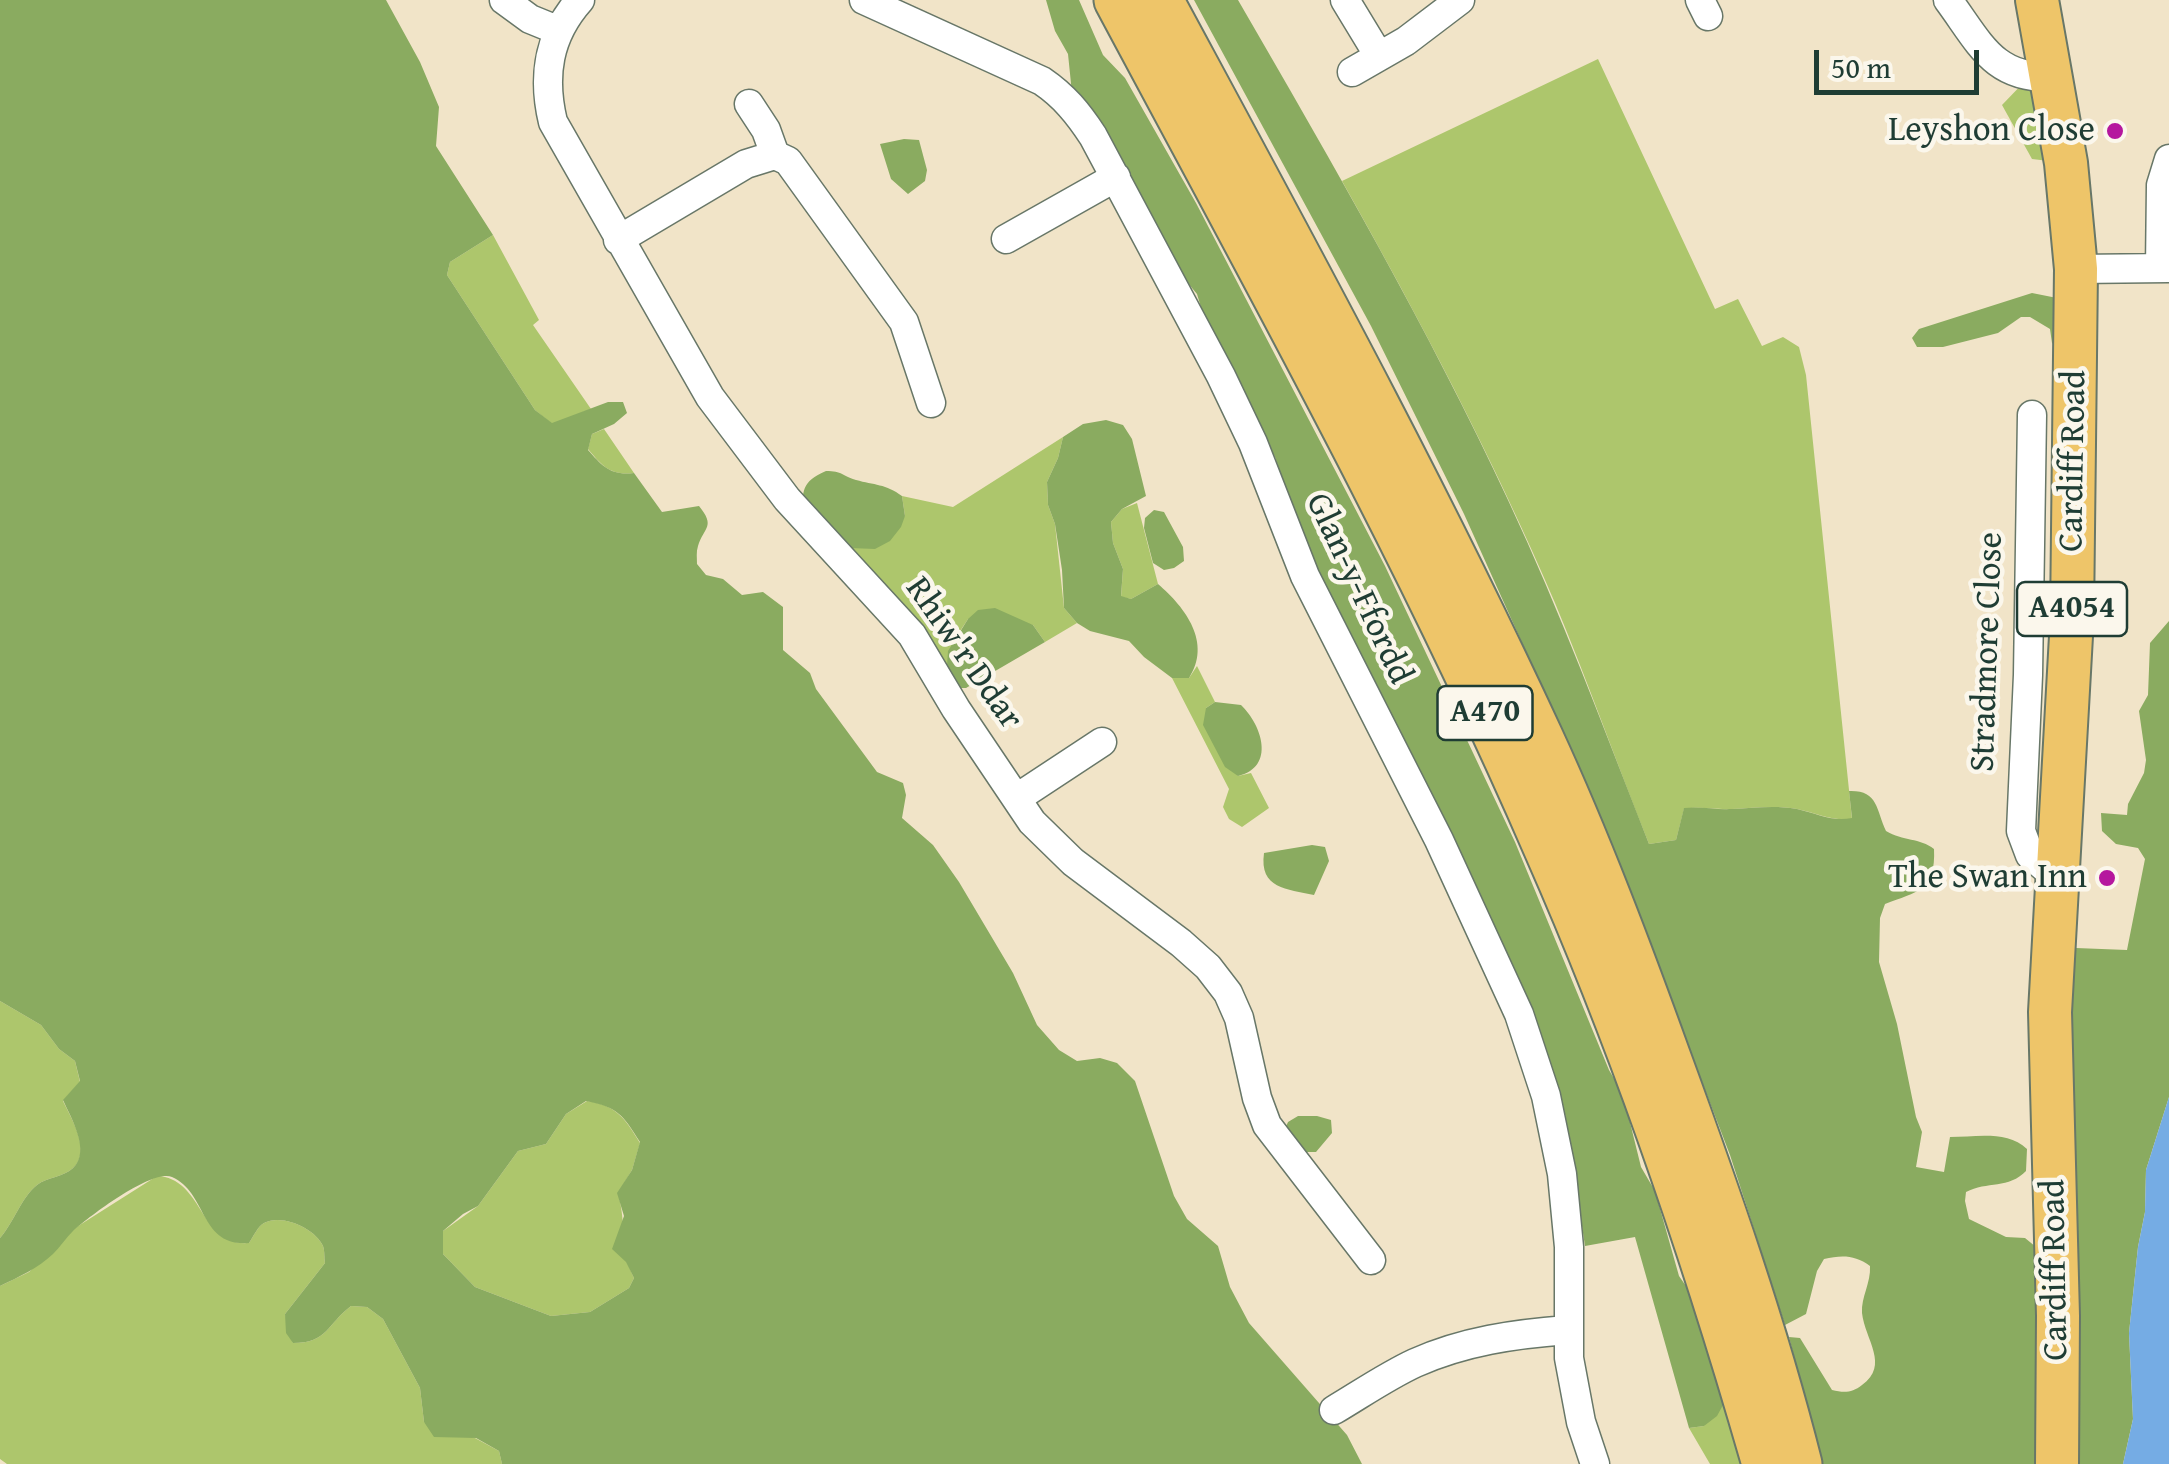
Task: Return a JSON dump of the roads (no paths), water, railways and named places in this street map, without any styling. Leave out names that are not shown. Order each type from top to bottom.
[{"type":"highway","name":"A470","points":[[1117,0],[1296,335],[1468,676],[1548,850],[1622,1028],[1681,1193],[1731,1342],[1765,1464]]},
{"type":"highway","name":"A470","points":[[1160,0],[1333,322],[1542,740],[1620,927],[1716,1189],[1799,1464]]},
{"type":"main road","name":"Cardiff Road","points":[[2037,0],[2053,77],[2076,269],[2072,618],[2050,1012],[2058,1316],[2057,1464]]},
{"type":"street","points":[[504,0],[530,19],[558,30]]},
{"type":"street","name":"Rhiw'r Ddar","points":[[580,0],[558,30],[550,50],[547,76],[552,122],[710,397],[787,498],[912,635],[1032,822],[1061,852],[1208,968],[1228,994],[1240,1018],[1257,1098],[1268,1126],[1370,1260]]},
{"type":"street","name":"Glan-y-Ffordd","points":[[864,0],[1042,81],[1078,112],[1221,376],[1253,443],[1312,591],[1439,840],[1519,1014],[1546,1096],[1562,1174],[1569,1247],[1567,1330],[1581,1422],[1595,1464]]},
{"type":"street","points":[[1344,0],[1378,56]]},
{"type":"street","points":[[1352,72],[1406,41],[1460,0]]},
{"type":"street","points":[[1948,0],[1982,48],[2011,72],[2028,78],[2053,77]]},
{"type":"street","points":[[749,104],[766,130],[775,155],[796,168],[904,322],[931,404]]},
{"type":"street","points":[[618,240],[746,164],[775,155]]},
{"type":"street","points":[[2076,269],[2165,268],[2161,185],[2169,159]]},
{"type":"street","points":[[1006,240],[1116,177]]},
{"type":"street","name":"Stradmore Close","points":[[2032,415],[2021,831],[2030,855],[2056,877]]},
{"type":"street","points":[[1017,798],[1102,742]]},
{"type":"street","points":[[1349,1412],[1416,1363],[1447,1351],[1500,1337],[1567,1330]]},
{"type":"water","points":[[2169,1097],[2169,1464],[2123,1464],[2133,1419],[2129,1333],[2145,1212],[2146,1170]]},
{"type":"place","name":"Leyshon Close","points":[[2115,131]]},
{"type":"place","name":"The Swan Inn","points":[[2107,878]]}]
